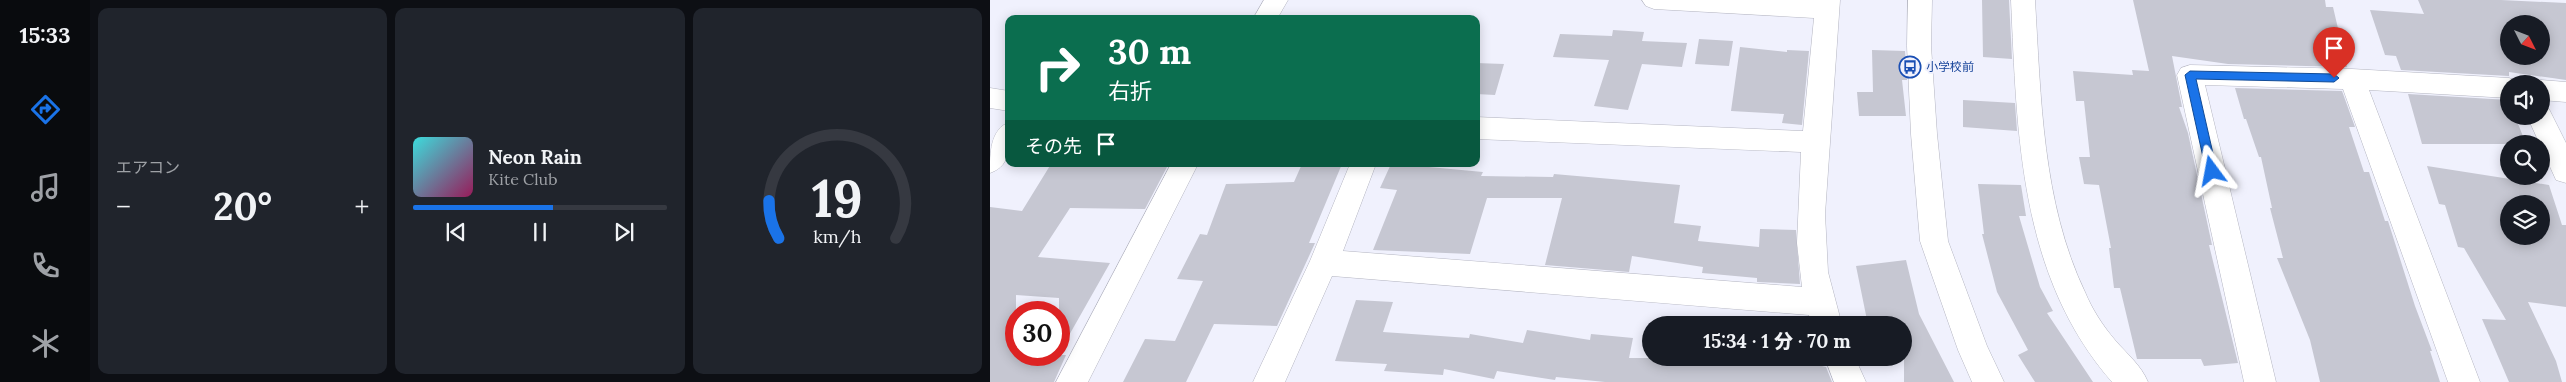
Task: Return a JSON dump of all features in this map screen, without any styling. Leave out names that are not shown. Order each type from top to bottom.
[{"type":"street","points":[[1267,15],[1276,0]]},
{"type":"street","points":[[1324,262],[1823,313],[1811,222],[1815,142],[1827,5],[1654,0]]},
{"type":"street","points":[[1920,0],[1919,46],[1924,134],[1934,241],[1973,350],[1988,382]]},
{"type":"street","points":[[2023,0],[2037,170],[2045,221],[2067,286],[2095,338],[2132,382]]},
{"type":"street","points":[[2260,382],[2190,75],[2352,79],[2500,87]]},
{"type":"street","points":[[2352,79],[2464,382]]},
{"type":"street","points":[[2550,91],[2566,92]]},
{"type":"street","points":[[990,98],[1005,100]]},
{"type":"street","points":[[2544,125],[2566,172]]},
{"type":"street","points":[[1480,128],[1815,142]]},
{"type":"street","points":[[990,162],[1005,139]]},
{"type":"street","points":[[1072,382],[1183,167]]},
{"type":"street","points":[[1269,382],[1324,262],[1362,167]]},
{"type":"street","points":[[1843,366],[1850,382]]},
{"type":"building","points":[[1982,0],[2009,0],[2012,59],[1983,57]]},
{"type":"building","points":[[2133,0],[2325,0],[2326,7],[2333,7],[2347,67],[2228,64],[2172,56],[2182,107],[2179,107],[2188,133],[2212,245],[2209,245],[2238,363],[2204,366],[2201,359],[2137,359],[2120,288],[2114,288],[2109,248],[2111,248],[2099,185],[2084,184],[2079,157],[2090,157],[2084,101],[2076,101],[2073,71],[2133,75],[2132,70],[2149,71]]},
{"type":"building","points":[[2418,0],[2501,0],[2566,3],[2566,80],[2550,78],[2550,75],[2509,72],[2509,75],[2500,76],[2401,70],[2396,56],[2385,55],[2370,10],[2424,14]]},
{"type":"building","points":[[1613,30],[1644,32],[1642,41],[1687,43],[1682,67],[1642,64],[1628,110],[1594,106],[1609,60],[1553,57],[1560,34],[1612,36]]},
{"type":"building","points":[[1699,39],[1733,41],[1729,66],[1695,64]]},
{"type":"building","points":[[1740,47],[1787,52],[1787,50],[1809,51],[1802,125],[1782,123],[1784,114],[1731,111]]},
{"type":"building","points":[[1872,50],[1905,51],[1907,80],[1902,80],[1906,116],[1859,116],[1857,92],[1873,92]]},
{"type":"building","points":[[1480,63],[1504,64],[1495,95],[1480,94]]},
{"type":"building","points":[[2235,88],[2342,91],[2355,127],[2349,127],[2364,172],[2369,172],[2385,221],[2388,221],[2415,306],[2432,351],[2430,351],[2440,382],[2320,382],[2310,340],[2277,258],[2283,258],[2270,208],[2272,208],[2261,157],[2259,157],[2246,119],[2244,119]]},
{"type":"building","points":[[2408,94],[2500,99],[2500,125],[2519,125],[2522,135],[2500,135],[2500,144],[2422,144]]},
{"type":"building","points":[[1963,100],[2015,103],[2017,131],[1963,127]]},
{"type":"building","points":[[2427,166],[2500,177],[2500,185],[2549,185],[2562,225],[2566,225],[2566,307],[2528,302],[2556,361],[2562,382],[2509,382],[2482,319],[2506,320],[2464,248],[2458,247],[2445,205],[2439,204]]},
{"type":"building","points":[[1049,167],[1167,167],[1145,209],[1070,208],[1038,257],[1110,263],[1070,334],[1070,301],[1059,301],[1059,298],[1016,295],[1016,301],[1005,301],[1005,366],[1061,366],[1054,382],[990,382],[990,207],[1022,211]]},
{"type":"building","points":[[1301,167],[1341,167],[1309,243],[1315,243],[1277,326],[1214,324],[1186,382],[1123,382],[1145,339],[1175,341],[1203,281],[1177,279],[1200,234],[1207,235],[1226,184],[1294,182]]},
{"type":"building","points":[[1390,167],[1429,167],[1483,172],[1481,176],[1553,177],[1554,174],[1680,185],[1674,223],[1701,226],[1698,241],[1759,247],[1760,229],[1796,230],[1800,284],[1757,282],[1757,278],[1702,273],[1703,267],[1632,256],[1629,272],[1545,265],[1562,198],[1487,198],[1470,254],[1373,250],[1397,190],[1380,188]]},
{"type":"building","points":[[1978,184],[2021,185],[2026,216],[2019,216],[2040,287],[2053,311],[2047,313],[2093,382],[2035,382],[2018,355],[2028,350],[1997,292],[1982,234],[1984,234]]},
{"type":"building","points":[[1906,260],[1919,314],[1954,382],[1904,382],[1904,366],[1912,366],[1912,316],[1866,316],[1856,266]]},
{"type":"building","points":[[1356,300],[1393,302],[1383,332],[1469,338],[1470,334],[1523,343],[1527,330],[1590,340],[1591,334],[1633,338],[1629,358],[1642,358],[1642,366],[1822,366],[1826,367],[1832,382],[1605,382],[1556,377],[1555,380],[1497,371],[1494,379],[1444,369],[1443,375],[1384,371],[1387,364],[1335,361]]},
{"type":"place","name":"小学校前","points":[[1910,67]]},
{"type":"route","points":[[2212,171],[2190,75],[2334,78]]}]
